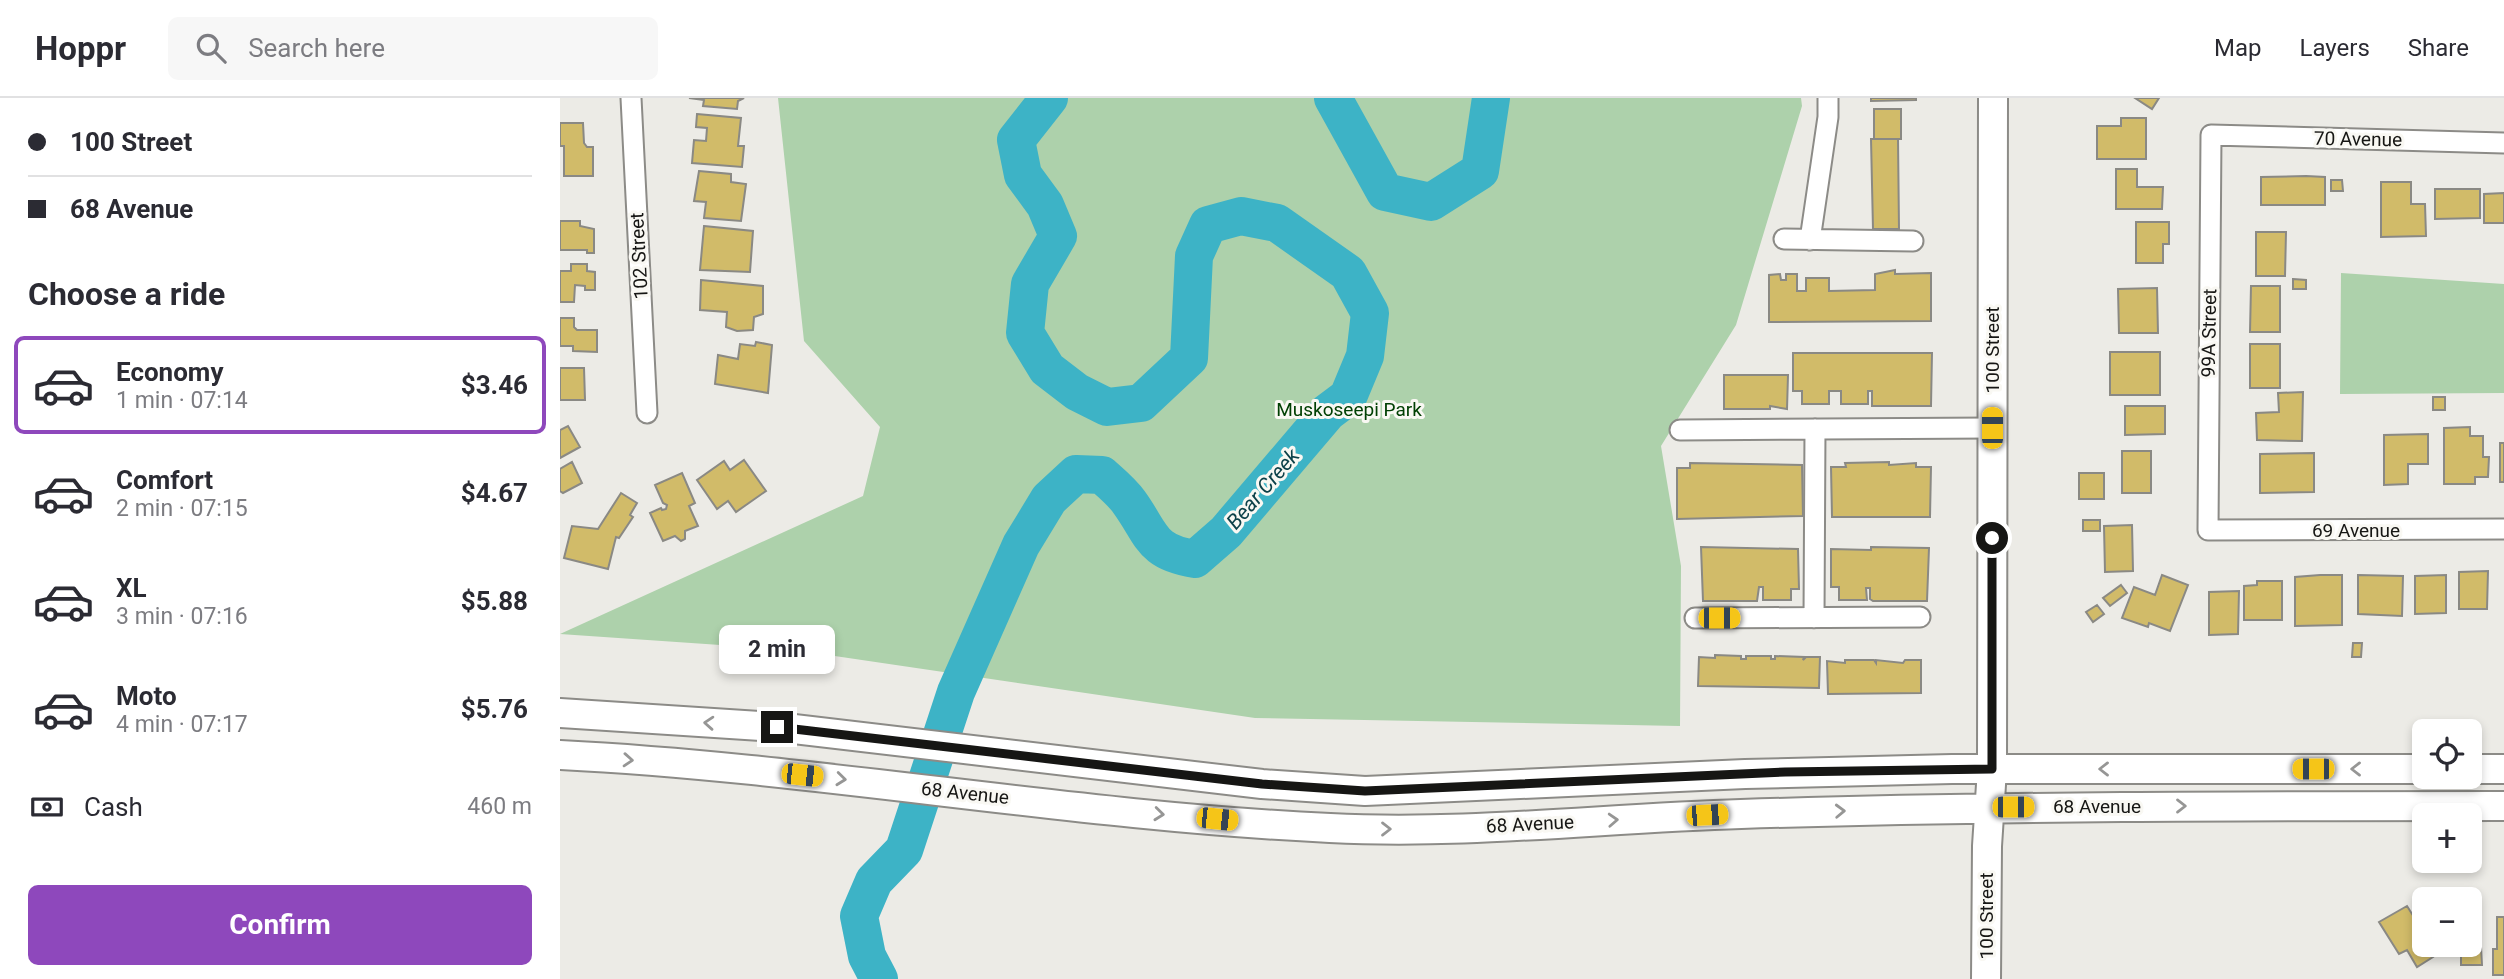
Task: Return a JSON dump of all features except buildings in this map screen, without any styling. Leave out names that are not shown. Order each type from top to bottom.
[{"type":"main road","name":"100 Street","points":[[1986,979],[1987,846],[1992,769],[1993,98]]},
{"type":"main road","name":"68 Avenue","points":[[560,713],[777,727],[1262,784],[1365,791],[1758,773],[1992,769],[2412,769]]},
{"type":"main road","name":"68 Avenue","points":[[560,755],[749,769],[1267,824],[1384,830],[1733,814],[1991,807],[2504,806]]},
{"type":"main road","points":[[2482,769],[2504,769]]},
{"type":"street","name":"102 Street","points":[[631,98],[647,413]]},
{"type":"street","points":[[1810,240],[1828,117],[1828,98]]},
{"type":"street","name":"70 Avenue","points":[[2211,135],[2504,143]]},
{"type":"street","name":"99A Street","points":[[2207,530],[2211,135]]},
{"type":"street","points":[[1784,239],[1913,242]]},
{"type":"street","points":[[1680,430],[1992,428]]},
{"type":"street","points":[[1814,618],[1815,429]]},
{"type":"street","name":"69 Avenue","points":[[2207,530],[2504,529]]},
{"type":"street","points":[[1695,618],[1920,617]]},
{"type":"green space","name":"Muskoseepi Park","points":[[778,98],[1801,98],[1802,106],[1736,325],[1661,446],[1681,566],[1680,726],[1255,718],[794,650],[560,634],[863,496],[880,427],[804,341]]},
{"type":"green space","points":[[2341,273],[2504,284],[2504,393],[2340,394]]},
{"type":"waterway","name":"Bear Creek","points":[[879,979],[867,956],[859,916],[874,881],[904,850],[956,692],[1021,545],[1049,499],[1076,474],[1102,475],[1126,498],[1161,547],[1180,556],[1195,559],[1226,532],[1328,412],[1348,397],[1365,356],[1370,313],[1348,273],[1277,223],[1241,216],[1208,225],[1194,256],[1189,358],[1141,403],[1107,407],[1077,392],[1047,369],[1025,333],[1030,284],[1058,236],[1045,205],[1023,175],[1016,140],[1049,98]]},
{"type":"waterway","name":"Bear Creek","points":[[1333,98],[1385,192],[1431,202],[1480,171],[1491,98]]},
{"type":"route","points":[[777,727],[1262,784],[1365,791],[1785,772],[1992,769],[1992,538]]}]
